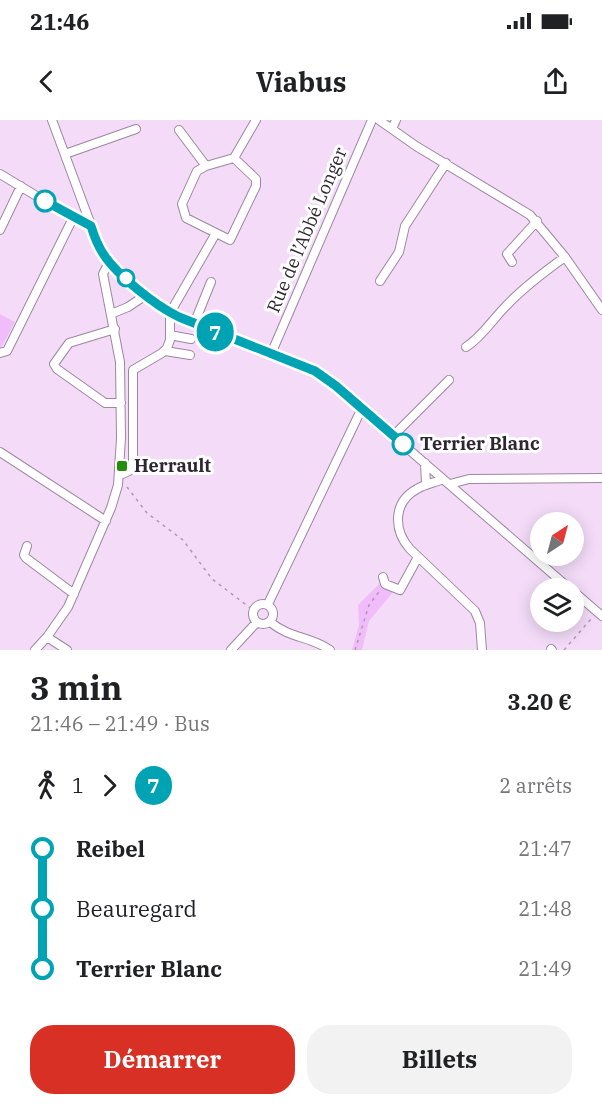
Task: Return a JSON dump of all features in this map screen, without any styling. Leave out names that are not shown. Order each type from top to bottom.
[{"type":"street","points":[[52,120],[98,244],[109,262],[170,313],[304,366],[325,377],[557,578]]},
{"type":"street","points":[[234,158],[256,179],[256,186],[230,240],[186,218],[182,204],[197,171],[234,158],[256,120]]},
{"type":"street","name":"Rue de l’Abbé Longer","points":[[271,354],[372,120]]},
{"type":"street","points":[[379,120],[508,200],[537,221],[602,310]]},
{"type":"street","points":[[392,129],[396,120]]},
{"type":"street","points":[[65,154],[136,129]]},
{"type":"street","points":[[179,130],[206,166]]},
{"type":"street","points":[[380,281],[399,252],[405,226],[446,163]]},
{"type":"street","points":[[0,174],[91,226]]},
{"type":"street","points":[[0,230],[21,186]]},
{"type":"street","points":[[0,354],[7,351],[74,218]]},
{"type":"street","points":[[512,262],[507,254],[537,221]]},
{"type":"street","points":[[119,476],[129,471],[133,462],[133,370],[165,351],[170,340],[170,313],[216,234]]},
{"type":"street","points":[[466,347],[475,341],[530,282],[565,257]]},
{"type":"street","points":[[34,650],[47,637],[66,611],[115,497],[119,476],[122,403],[120,362],[103,274],[109,262]]},
{"type":"street","points":[[194,324],[211,282]]},
{"type":"street","points":[[111,314],[128,307],[146,295]]},
{"type":"street","points":[[115,329],[69,343],[54,364],[57,369],[103,402],[122,403]]},
{"type":"street","points":[[170,335],[191,339]]},
{"type":"street","points":[[165,351],[190,355]]},
{"type":"street","points":[[393,436],[449,380]]},
{"type":"street","points":[[268,604],[362,408]]},
{"type":"street","points":[[0,452],[106,521]]},
{"type":"street","points":[[425,463],[426,484]]},
{"type":"street","points":[[482,650],[480,623],[475,611],[404,542],[397,522],[400,508],[406,498],[414,490],[426,484],[469,479],[602,478]]},
{"type":"street","points":[[27,546],[24,555],[26,558],[74,594]]},
{"type":"street","points":[[384,580],[398,590],[401,589],[418,557]]},
{"type":"street","points":[[584,600],[600,614]]},
{"type":"street","points":[[256,622],[254,610],[259,604],[268,604]]},
{"type":"street","points":[[256,622],[263,624],[270,621],[274,612],[268,604]]},
{"type":"street","points":[[270,621],[289,634],[318,642],[330,650]]},
{"type":"street","points":[[231,650],[256,622]]},
{"type":"street","points":[[47,637],[67,650]]},
{"type":"path","points":[[119,476],[147,513],[183,540],[212,579],[254,610]]},
{"type":"path","points":[[355,650],[369,604],[384,580]]},
{"type":"path","points":[[564,650],[600,614]]},
{"type":"shaded area","points":[[0,314],[15,322],[1,348],[0,348]]},
{"type":"shaded area","points":[[379,584],[394,591],[369,621],[362,650],[352,650],[359,625],[358,605]]},
{"type":"bus line","name":"7","points":[[45,201],[91,226],[102,254],[162,308],[179,317],[315,371],[336,386],[403,444]]},
{"type":"place","name":"Terrier Blanc","points":[[403,444]]},
{"type":"place","name":"Herrault","points":[[122,466]]}]
